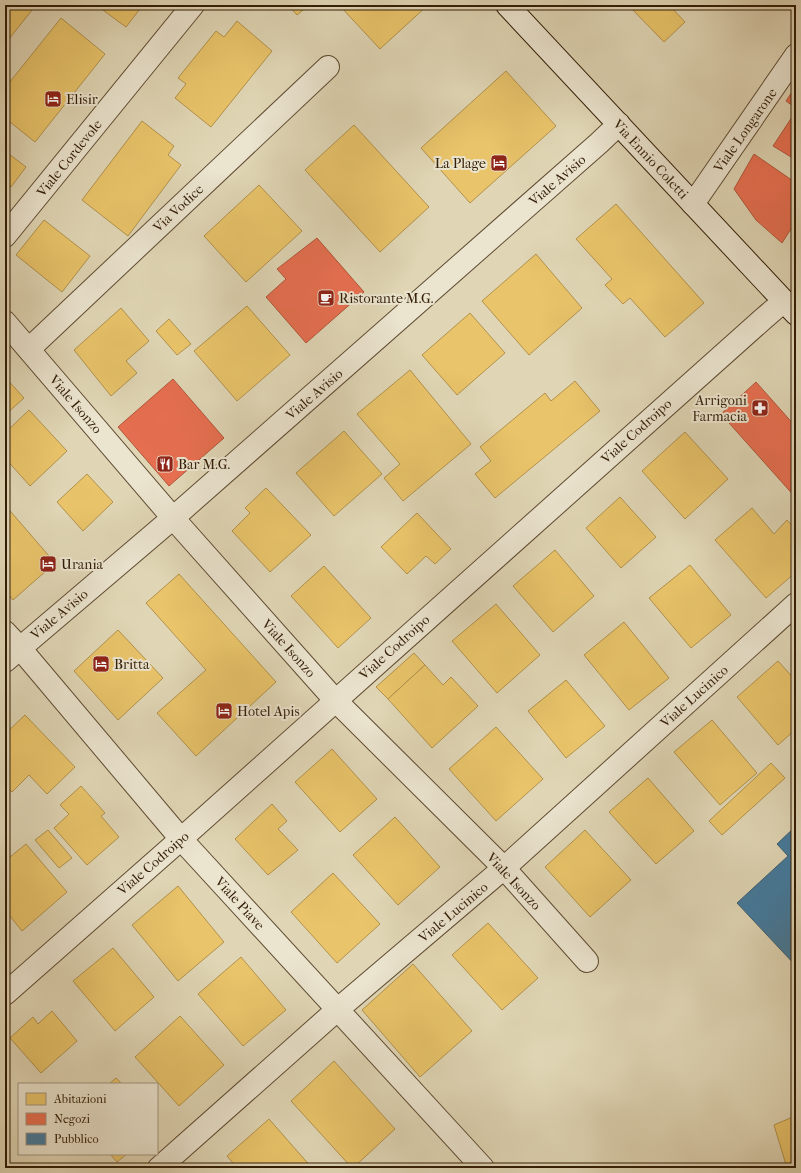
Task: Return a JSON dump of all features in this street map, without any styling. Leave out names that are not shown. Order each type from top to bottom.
[{"type":"street","name":"Viale Cordevole","points":[[5,236],[193,5]]},
{"type":"street","name":"Via Ennio Coletti","points":[[507,5],[790,308]]},
{"type":"street","name":"Viale Longarone","points":[[693,204],[796,55]]},
{"type":"street","name":"Via Vodice","points":[[28,349],[328,67]]},
{"type":"street","name":"Viale Avisio","points":[[10,647],[173,518],[619,124]]},
{"type":"street","name":"Viale Codroipo","points":[[5,994],[181,839],[763,319],[790,308]]},
{"type":"street","name":"Viale Isonzo","points":[[5,322],[173,518],[335,700],[504,868],[587,961]]},
{"type":"street","name":"Viale Lucinico","points":[[159,1168],[337,1010],[504,868],[796,604]]},
{"type":"street","name":"Viale Piave","points":[[10,647],[181,839],[483,1168]]},
{"type":"building: Abitazioni","points":[[5,5],[36,5],[5,44]]},
{"type":"building: Abitazioni","points":[[96,5],[143,5],[126,27]]},
{"type":"building: Abitazioni","points":[[288,5],[309,5],[297,15]]},
{"type":"building: Abitazioni","points":[[339,5],[428,5],[380,49]]},
{"type":"building: Abitazioni","points":[[628,5],[669,5],[685,22],[664,42]]},
{"type":"building: Abitazioni","points":[[61,18],[105,54],[35,142],[5,118],[5,88]]},
{"type":"building: Abitazioni","points":[[237,21],[272,51],[211,127],[175,98],[186,84],[178,78],[216,31],[224,37]]},
{"type":"building: Abitazioni","points":[[506,71],[556,126],[470,203],[421,148]]},
{"type":"building: Abitazioni","points":[[142,121],[174,146],[168,155],[181,165],[128,236],[82,200]]},
{"type":"building: Abitazioni","points":[[354,125],[429,207],[380,252],[305,170]]},
{"type":"building: Abitazioni","points":[[5,151],[26,167],[11,187],[5,182]]},
{"type":"building: Abitazioni","points":[[259,185],[302,231],[246,282],[204,236]]},
{"type":"building: Abitazioni","points":[[616,204],[704,303],[665,337],[630,298],[623,304],[605,285],[612,279],[576,239]]},
{"type":"building: Abitazioni","points":[[44,220],[90,256],[62,292],[16,255]]},
{"type":"building: Abitazioni","points":[[536,254],[582,308],[529,355],[482,301]]},
{"type":"building: Abitazioni","points":[[247,306],[290,355],[237,401],[194,351]]},
{"type":"building: Abitazioni","points":[[121,308],[149,341],[126,361],[137,373],[111,396],[74,350]]},
{"type":"building: Abitazioni","points":[[470,313],[505,353],[457,395],[422,355]]},
{"type":"building: Abitazioni","points":[[169,319],[191,344],[177,355],[156,331]]},
{"type":"building: Abitazioni","points":[[410,370],[471,444],[403,501],[384,478],[400,464],[357,414]]},
{"type":"building: Abitazioni","points":[[5,377],[24,398],[5,415]]},
{"type":"building: Abitazioni","points":[[575,381],[600,411],[495,498],[475,474],[491,461],[480,447],[545,393],[551,401]]},
{"type":"building: Abitazioni","points":[[29,410],[67,451],[30,486],[5,458],[5,433]]},
{"type":"building: Abitazioni","points":[[344,431],[382,474],[334,516],[296,473]]},
{"type":"building: Abitazioni","points":[[685,432],[728,479],[685,519],[642,471]]},
{"type":"building: Abitazioni","points":[[87,474],[113,502],[83,531],[57,502]]},
{"type":"building: Abitazioni","points":[[266,488],[311,535],[270,572],[232,531],[250,513],[245,508]]},
{"type":"building: Abitazioni","points":[[620,497],[656,537],[621,568],[586,528]]},
{"type":"building: Abitazioni","points":[[5,505],[55,563],[13,600],[5,590]]},
{"type":"building: Abitazioni","points":[[752,508],[774,534],[787,520],[796,530],[796,572],[766,598],[715,540]]},
{"type":"building: Abitazioni","points":[[417,513],[451,549],[435,564],[426,556],[407,574],[381,547]]},
{"type":"building: Abitazioni","points":[[555,550],[594,596],[553,632],[513,586]]},
{"type":"building: Abitazioni","points":[[690,565],[731,615],[691,648],[649,598]]},
{"type":"building: Abitazioni","points":[[324,566],[371,618],[338,648],[291,596]]},
{"type":"building: Abitazioni","points":[[179,574],[276,682],[196,756],[157,713],[206,670],[146,603]]},
{"type":"building: Abitazioni","points":[[496,604],[540,655],[497,693],[452,641]]},
{"type":"building: Abitazioni","points":[[624,622],[669,678],[629,710],[584,655]]},
{"type":"building: Abitazioni","points":[[118,630],[163,678],[118,720],[74,671]]},
{"type":"building: Abitazioni","points":[[414,653],[425,665],[388,699],[376,687]]},
{"type":"building: Abitazioni","points":[[778,661],[796,681],[796,729],[778,745],[737,697]]},
{"type":"building: Abitazioni","points":[[425,665],[443,685],[451,677],[478,706],[432,748],[388,699]]},
{"type":"building: Abitazioni","points":[[566,680],[605,726],[566,758],[528,711]]},
{"type":"building: Abitazioni","points":[[25,715],[75,767],[47,794],[29,775],[12,792],[5,784],[5,734]]},
{"type":"building: Abitazioni","points":[[712,720],[757,773],[720,805],[674,752]]},
{"type":"building: Abitazioni","points":[[496,727],[543,779],[496,821],[449,769]]},
{"type":"building: Abitazioni","points":[[332,749],[377,799],[340,832],[295,782]]},
{"type":"building: Abitazioni","points":[[771,763],[785,778],[722,835],[709,821]]},
{"type":"building: Abitazioni","points":[[648,778],[694,831],[656,864],[609,812]]},
{"type":"building: Abitazioni","points":[[81,786],[105,813],[101,816],[119,837],[87,865],[54,828],[69,814],[60,805]]},
{"type":"building: Abitazioni","points":[[272,804],[287,821],[278,829],[298,850],[268,875],[235,839]]},
{"type":"building: Abitazioni","points":[[395,817],[440,867],[398,905],[353,855]]},
{"type":"building: Abitazioni","points":[[48,830],[72,858],[59,868],[35,840]]},
{"type":"building: Abitazioni","points":[[585,830],[631,880],[590,917],[545,867]]},
{"type":"building: Abitazioni","points":[[26,844],[67,892],[22,931],[5,910],[5,861]]},
{"type":"building: Abitazioni","points":[[333,873],[380,924],[337,963],[291,912]]},
{"type":"building: Abitazioni","points":[[178,886],[224,942],[178,981],[132,925]]},
{"type":"building: Abitazioni","points":[[488,923],[538,978],[502,1010],[452,955]]},
{"type":"building: Abitazioni","points":[[113,948],[154,997],[115,1031],[73,981]]},
{"type":"building: Abitazioni","points":[[241,957],[286,1010],[243,1046],[198,994]]},
{"type":"building: Abitazioni","points":[[413,964],[472,1031],[420,1077],[362,1010]]},
{"type":"building: Abitazioni","points":[[52,1011],[77,1041],[41,1073],[10,1038],[33,1017],[38,1024]]},
{"type":"building: Abitazioni","points":[[180,1016],[224,1065],[179,1106],[135,1057]]},
{"type":"building: Abitazioni","points":[[334,1061],[395,1129],[353,1168],[291,1101]]},
{"type":"building: Abitazioni","points":[[116,1078],[121,1083],[110,1083]]},
{"type":"building: Abitazioni","points":[[796,1099],[796,1168],[787,1168],[774,1125],[795,1116],[792,1100]]},
{"type":"building: Abitazioni","points":[[269,1119],[312,1168],[237,1168],[227,1156]]},
{"type":"building: Abitazioni","points":[[111,1155],[126,1155],[117,1162]]},
{"type":"building: Negozi","points":[[796,86],[796,108],[786,101]]},
{"type":"building: Negozi","points":[[796,111],[796,160],[773,146]]},
{"type":"building: Negozi","points":[[754,154],[796,183],[796,221],[782,243],[756,220],[734,189]]},
{"type":"building: Negozi","points":[[317,238],[364,292],[306,343],[266,297],[286,279],[277,269]]},
{"type":"building: Negozi","points":[[173,379],[224,438],[169,486],[118,427]]},
{"type":"building: Negozi","points":[[756,382],[796,427],[796,498],[721,414]]},
{"type":"building: Pubblico","points":[[796,826],[796,966],[737,903],[788,856],[777,844]]},
{"type":"place","name":"Elisir","points":[[53,99]]},
{"type":"place","name":"La Plage","points":[[499,163]]},
{"type":"place","name":"Ristorante M.G.","points":[[326,298]]},
{"type":"place","name":"Arrigoni Farmacia","points":[[760,408]]},
{"type":"place","name":"Bar M.G.","points":[[165,464]]},
{"type":"place","name":"Urania","points":[[48,564]]},
{"type":"place","name":"Britta","points":[[101,664]]},
{"type":"place","name":"Hotel Apis","points":[[224,711]]}]
